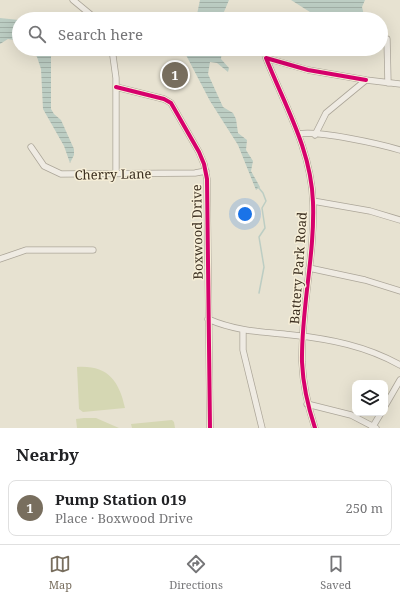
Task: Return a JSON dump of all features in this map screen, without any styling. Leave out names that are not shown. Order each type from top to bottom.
[{"type":"street","points":[[73,0],[88,12]]},
{"type":"street","points":[[113,56],[116,87],[116,174]]},
{"type":"street","points":[[387,56],[388,83]]},
{"type":"street","name":"Battery Park Road","points":[[315,428],[308,404],[302,364],[313,201],[307,158],[299,134],[266,58],[308,70],[366,80]]},
{"type":"street","points":[[315,134],[326,113],[366,80],[400,84]]},
{"type":"street","name":"Boxwood Drive","points":[[116,87],[164,99],[172,103],[199,152],[206,171],[210,428]]},
{"type":"street","points":[[299,134],[315,134],[400,150]]},
{"type":"street","name":"Cherry Lane","points":[[31,147],[40,162],[56,172],[68,174],[195,173],[206,171]]},
{"type":"street","points":[[313,201],[370,211],[400,220]]},
{"type":"street","points":[[0,259],[26,250],[93,250]]},
{"type":"street","points":[[309,268],[365,280],[400,291]]},
{"type":"street","points":[[208,319],[243,330],[303,336],[353,345],[400,365]]},
{"type":"street","points":[[243,330],[243,350],[262,428]]},
{"type":"street","points":[[388,401],[400,380]]},
{"type":"street","points":[[308,404],[335,410],[374,427],[380,416]]},
{"type":"green space","points":[[77,367],[96,369],[110,376],[119,390],[125,408],[83,412],[79,409]]},
{"type":"green space","points":[[96,418],[119,428],[77,428],[76,419]]},
{"type":"green space","points":[[172,420],[175,428],[132,428],[131,424]]},
{"type":"shaded area","points":[[200,0],[229,0],[224,12],[197,12]]},
{"type":"shaded area","points":[[291,0],[365,0],[362,7],[363,12],[310,12]]},
{"type":"shaded area","points":[[0,18],[12,19],[12,40],[8,39],[0,44]]},
{"type":"shaded area","points":[[51,56],[51,109],[61,120],[74,149],[74,155],[70,163],[64,146],[43,109],[41,69],[37,57]]},
{"type":"shaded area","points":[[187,56],[221,56],[221,59],[229,68],[228,72],[217,63],[210,62],[208,74],[223,107],[233,113],[236,119],[238,133],[247,140],[246,150],[253,161],[251,171],[260,187],[256,190],[238,145],[210,101]]},
{"type":"waterway","points":[[258,187],[263,193],[266,201],[262,208],[265,228],[259,237],[264,267],[259,293]]},
{"type":"cycle path","points":[[315,428],[306,396],[302,362],[302,342],[312,242],[313,202],[311,183],[296,128],[266,58],[308,70],[366,80]]},
{"type":"cycle path","points":[[116,87],[164,99],[171,103],[199,152],[204,164],[207,179],[210,428]]},
{"type":"place","name":"Pump Station 019","points":[[175,75]]}]
